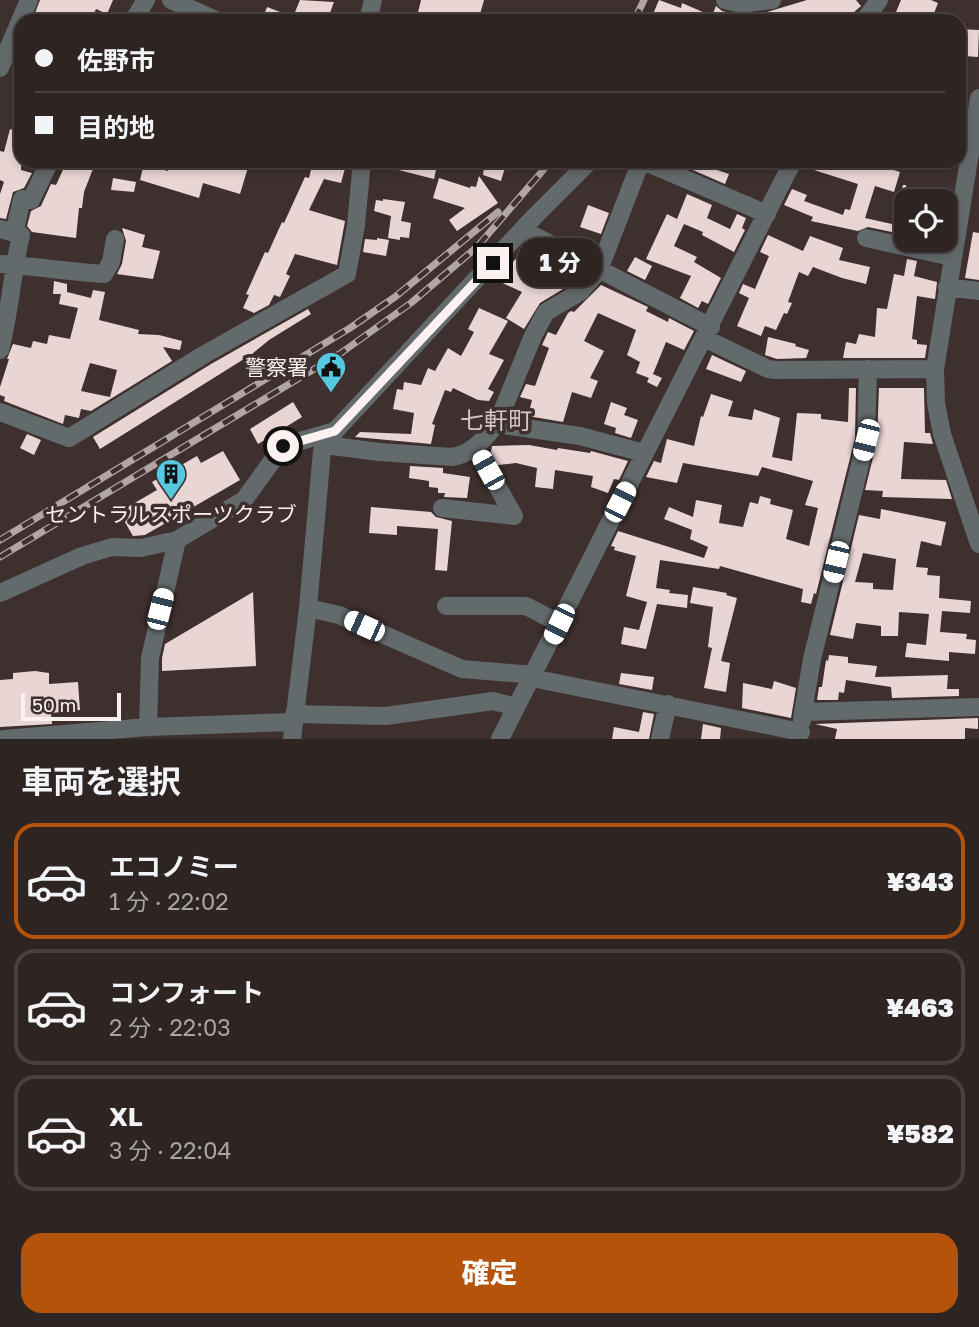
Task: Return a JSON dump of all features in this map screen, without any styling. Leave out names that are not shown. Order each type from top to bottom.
[{"type":"street","points":[[728,0],[741,4],[772,0]]},
{"type":"street","points":[[175,1],[203,14]]},
{"type":"street","points":[[0,68],[14,35]]},
{"type":"street","points":[[979,98],[935,369],[936,403],[942,433],[979,544]]},
{"type":"street","points":[[0,350],[6,327],[7,265],[21,235],[7,231],[22,199],[31,201],[47,168]]},
{"type":"street","points":[[0,412],[69,438],[205,354],[347,274],[356,225],[361,168]]},
{"type":"street","points":[[293,725],[308,608],[322,451],[330,438],[583,168]]},
{"type":"street","points":[[0,593],[35,575],[112,547],[141,548],[177,540],[244,500],[283,446],[330,438],[379,452],[452,457],[462,455],[475,447],[497,424],[533,336],[546,312],[580,292],[599,270],[639,168]]},
{"type":"street","points":[[659,168],[767,214]]},
{"type":"street","points":[[500,739],[790,168]]},
{"type":"street","points":[[523,230],[599,270],[768,369],[935,369]]},
{"type":"street","points":[[866,238],[952,257]]},
{"type":"street","points":[[7,265],[104,274],[111,262],[115,239]]},
{"type":"street","points":[[947,288],[979,291]]},
{"type":"street","points":[[308,608],[339,615],[462,669],[533,676],[801,735],[813,659],[866,440],[868,369]]},
{"type":"street","points":[[497,424],[580,436],[644,453]]},
{"type":"street","points":[[442,508],[514,516],[475,447]]},
{"type":"street","points":[[148,727],[150,658],[177,540]]},
{"type":"street","points":[[446,606],[526,606],[559,624]]},
{"type":"street","points":[[4,739],[75,736],[148,727],[293,725],[386,716],[493,701],[516,707]]},
{"type":"street","points":[[660,739],[668,704]]},
{"type":"street","points":[[803,712],[979,707]]},
{"type":"building","points":[[40,0],[113,0],[107,14],[96,9],[94,14],[35,14]]},
{"type":"building","points":[[300,0],[334,2],[330,14],[294,14]]},
{"type":"building","points":[[421,0],[484,0],[480,14],[418,14]]},
{"type":"building","points":[[659,0],[681,8],[682,3],[707,14],[653,14]]},
{"type":"building","points":[[807,0],[856,0],[861,6],[852,14],[760,14]]},
{"type":"building","points":[[901,0],[931,0],[938,3],[934,14],[896,12]]},
{"type":"building","points":[[716,6],[722,11],[735,14],[713,14]]},
{"type":"building","points":[[267,7],[285,14],[264,14]]},
{"type":"building","points":[[966,29],[979,30],[978,57],[966,56]]},
{"type":"building","points":[[10,129],[14,130],[14,168],[32,173],[24,188],[13,192],[6,219],[0,218],[0,194],[4,182],[0,180],[0,151],[4,152]]},
{"type":"building","points":[[64,168],[93,168],[84,192],[82,208],[79,208],[76,238],[32,232],[27,226],[31,211],[41,206],[51,184],[56,185]]},
{"type":"building","points":[[143,168],[168,171],[169,168],[248,168],[240,194],[203,183],[199,198],[140,180]]},
{"type":"building","points":[[311,168],[345,168],[341,183],[324,179],[309,210],[345,221],[337,265],[295,254],[286,274],[290,276],[280,297],[274,295],[269,305],[254,313],[243,308],[249,295],[246,294],[265,252],[268,253],[282,222],[284,223],[305,177],[309,178]]},
{"type":"building","points":[[391,168],[436,168],[434,179]]},
{"type":"building","points":[[484,168],[505,168],[501,181],[483,175]]},
{"type":"building","points":[[688,168],[718,168],[729,174],[725,184]]},
{"type":"building","points":[[815,168],[887,168],[900,172],[894,192],[875,186],[865,218],[892,224],[894,217],[894,232],[868,227],[858,231],[811,221],[813,217],[784,205],[792,189],[807,195],[804,201],[843,215],[845,209],[850,210],[858,184],[814,170]]},
{"type":"building","points":[[479,176],[498,203],[457,231],[449,220],[465,208],[433,198],[439,178],[470,188],[476,187]]},
{"type":"building","points":[[113,178],[136,182],[134,192],[111,190]]},
{"type":"building","points":[[687,194],[712,205],[707,218],[730,229],[737,214],[746,218],[742,228],[745,230],[734,252],[702,235],[703,232],[684,224],[674,246],[697,257],[694,262],[721,278],[708,304],[702,301],[698,308],[680,298],[691,276],[646,259],[667,214],[677,219]]},
{"type":"building","points":[[376,200],[405,202],[401,221],[411,223],[409,238],[388,238],[391,216],[374,211]]},
{"type":"building","points":[[588,205],[609,213],[601,234],[580,227]]},
{"type":"building","points":[[122,228],[145,235],[142,247],[160,251],[153,279],[117,274],[122,264],[126,241]]},
{"type":"building","points":[[973,232],[979,233],[979,280],[965,278]]},
{"type":"building","points":[[768,235],[803,251],[810,236],[843,248],[839,260],[870,267],[866,284],[813,267],[808,276],[799,272],[788,302],[792,303],[776,330],[765,326],[761,336],[737,326],[749,298],[739,293],[743,284],[755,289],[769,256],[760,252]]},
{"type":"building","points":[[365,239],[389,240],[386,256],[363,252]]},
{"type":"building","points":[[524,250],[537,261],[528,275],[552,289],[564,264],[581,273],[573,283],[568,280],[563,289],[540,303],[524,329],[506,318],[522,292],[496,280]]},
{"type":"building","points":[[635,257],[652,266],[645,280],[627,271]]},
{"type":"building","points":[[907,259],[917,261],[914,276],[937,282],[935,299],[917,296],[912,339],[917,340],[917,344],[927,345],[925,358],[843,358],[846,342],[856,344],[859,334],[875,337],[877,308],[887,309],[894,274],[904,276]]},
{"type":"building","points":[[54,281],[67,284],[67,292],[91,298],[93,290],[105,292],[99,320],[139,330],[138,334],[159,335],[182,341],[180,350],[163,347],[172,361],[91,411],[81,409],[79,418],[65,415],[63,424],[4,401],[5,397],[0,395],[0,387],[13,344],[31,348],[33,341],[47,344],[49,335],[70,339],[78,308],[59,304],[61,294],[53,294]],"holes":[[[90,363],[117,370],[110,397],[81,391]]]},
{"type":"building","points":[[601,285],[648,307],[646,311],[668,322],[669,318],[694,331],[684,350],[666,342],[653,374],[662,378],[657,387],[647,382],[649,378],[636,373],[640,362],[627,355],[636,330],[598,313],[584,341],[604,351],[590,378],[598,381],[591,398],[572,392],[563,422],[528,416],[532,400],[520,397],[526,384],[535,386],[549,348],[542,345],[548,332],[556,335],[568,313],[574,312]]},
{"type":"building","points":[[479,308],[508,321],[489,354],[504,360],[488,389],[494,392],[489,401],[478,400],[453,388],[451,392],[445,390],[432,424],[435,425],[431,444],[355,437],[360,432],[411,434],[414,413],[393,409],[397,389],[403,390],[404,382],[421,385],[428,368],[435,371],[448,348],[461,356],[474,332],[468,329]]},
{"type":"building","points":[[308,309],[311,314],[252,354],[100,449],[93,437],[211,364]]},
{"type":"building","points":[[768,337],[809,350],[806,358],[777,359],[765,355]]},
{"type":"building","points":[[712,355],[746,371],[741,382],[706,369]]},
{"type":"building","points":[[849,388],[856,388],[855,438],[816,594],[814,593],[811,604],[801,602],[803,589],[720,566],[719,569],[660,560],[656,588],[670,590],[669,593],[688,595],[687,608],[657,604],[646,649],[621,644],[624,627],[639,630],[647,602],[626,596],[636,556],[614,550],[615,547],[611,546],[618,531],[704,558],[708,547],[690,539],[692,530],[664,519],[669,507],[693,517],[696,500],[722,505],[719,523],[743,527],[750,502],[758,504],[760,496],[771,499],[770,504],[793,510],[786,539],[809,546],[818,508],[805,505],[813,481],[762,467],[758,476],[683,463],[677,483],[646,477],[654,461],[661,463],[667,439],[694,446],[701,416],[703,417],[711,394],[733,401],[728,416],[752,420],[754,409],[780,418],[772,457],[792,461],[797,413],[821,414],[821,419],[848,422]]},
{"type":"building","points":[[879,388],[924,388],[925,433],[930,433],[933,444],[904,442],[901,479],[946,480],[952,499],[882,497],[883,491],[865,490],[877,441]]},
{"type":"building","points":[[293,402],[302,417],[258,444],[250,429]]},
{"type":"building","points":[[611,402],[627,408],[624,415],[638,420],[631,438],[615,433],[616,428],[604,424]]},
{"type":"building","points":[[27,434],[41,440],[34,455],[20,448]]},
{"type":"building","points":[[529,445],[557,450],[591,451],[628,461],[619,480],[614,479],[608,493],[591,487],[593,476],[555,470],[553,489],[535,487],[537,468],[516,463],[498,465],[491,452],[492,446]]},
{"type":"building","name":"セントラルスポーツクラブ","points":[[223,451],[240,480],[145,535],[133,536],[119,512],[157,490],[152,482],[197,456],[201,463]]},
{"type":"building","points":[[410,466],[443,468],[443,473],[470,477],[467,498],[444,497],[445,493],[438,493],[438,488],[429,487],[429,481],[409,478]]},
{"type":"building","points":[[371,507],[431,512],[436,517],[452,521],[447,571],[435,570],[438,529],[397,526],[397,535],[369,533]]},
{"type":"building","points":[[881,509],[946,522],[941,546],[921,541],[916,567],[928,568],[927,575],[940,576],[939,598],[971,601],[970,613],[942,611],[940,632],[967,634],[966,639],[976,640],[975,654],[949,652],[949,661],[905,657],[907,643],[926,645],[929,614],[899,612],[898,636],[881,636],[881,626],[856,623],[853,639],[830,635],[859,515],[880,519]],"holes":[[[863,553],[896,559],[893,590],[873,589],[873,583],[855,582]]]},
{"type":"building","points":[[693,587],[727,593],[726,595],[737,598],[721,661],[730,663],[726,692],[704,688],[712,648],[708,647],[713,607],[690,603]]},
{"type":"building","points":[[253,592],[256,666],[162,671],[165,644]]},
{"type":"building","points":[[829,655],[848,657],[848,663],[877,666],[875,677],[948,675],[947,689],[959,689],[959,696],[892,698],[891,687],[846,680],[844,693],[839,692],[838,700],[817,700]]},
{"type":"building","points":[[13,673],[49,673],[49,684],[78,682],[80,710],[51,713],[52,724],[0,727],[0,680],[13,679]]},
{"type":"building","points":[[621,673],[654,677],[652,690],[619,684]]},
{"type":"building","points":[[774,681],[796,688],[791,718],[742,708],[743,683],[772,689]]},
{"type":"building","points":[[643,712],[654,714],[649,739],[612,739],[614,727],[639,732]]},
{"type":"building","points":[[978,718],[978,729],[965,728],[965,739],[835,739],[837,729],[815,724]]},
{"type":"building","points":[[703,724],[721,728],[720,739],[701,739]]},
{"type":"railway","points":[[637,14],[644,0]]},
{"type":"railway","points":[[0,557],[341,353],[411,303],[477,247],[545,168]]},
{"type":"railway","points":[[0,540],[350,328],[395,297],[498,212]]},
{"type":"place","name":"警察署","points":[[331,394]]},
{"type":"place","name":"セントラルスポーツクラブ","points":[[171,501]]},
{"type":"district","name":"七軒町","points":[[496,419]]},
{"type":"route","points":[[283,446],[335,431],[493,263]]}]
